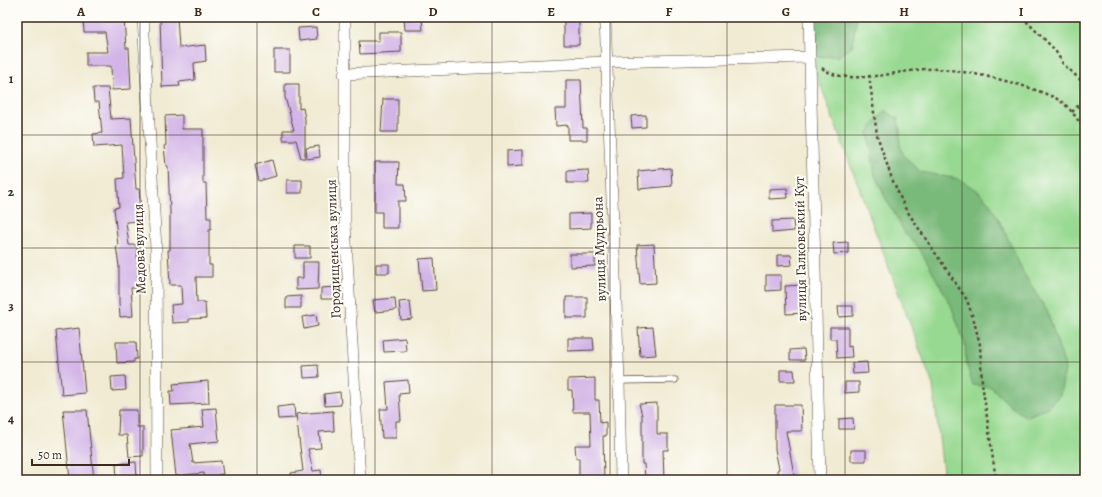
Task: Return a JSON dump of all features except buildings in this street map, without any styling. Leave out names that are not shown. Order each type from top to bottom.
[{"type":"street","name":"Медова вулиця","points":[[143,17],[156,249],[157,480]]},
{"type":"street","name":"Городищенська вулиця","points":[[345,17],[345,224],[360,480]]},
{"type":"street","name":"вулиця Мудрьона","points":[[605,17],[620,381],[620,480]]},
{"type":"street","name":"вулиця Галковський Кут","points":[[809,17],[820,480]]},
{"type":"street","points":[[344,74],[606,62],[810,57]]},
{"type":"lane","points":[[620,381],[675,380]]},
{"type":"path","points":[[1022,17],[1055,50],[1063,64],[1085,84]]},
{"type":"path","points":[[810,57],[826,71],[835,75],[854,77],[928,69],[996,78],[1059,100],[1072,112],[1085,130]]},
{"type":"path","points":[[869,75],[877,135],[892,180],[909,214],[967,300],[974,321],[980,345],[982,383],[996,480]]},
{"type":"path","points":[[1072,112],[1085,99]]},
{"type":"green space","points":[[809,17],[1085,17],[1085,480],[944,480],[933,385],[810,57]]},
{"type":"green space","points":[[809,17],[857,17],[852,46],[839,56],[810,57]]},
{"type":"green space","points":[[885,110],[898,119],[900,145],[904,156],[921,172],[958,179],[977,190],[989,202],[1024,274],[1047,311],[1064,363],[1065,370],[1060,395],[1048,407],[1026,417],[1010,406],[991,387],[973,385],[966,363],[965,344],[951,305],[919,248],[905,233],[875,175],[868,132]]}]
